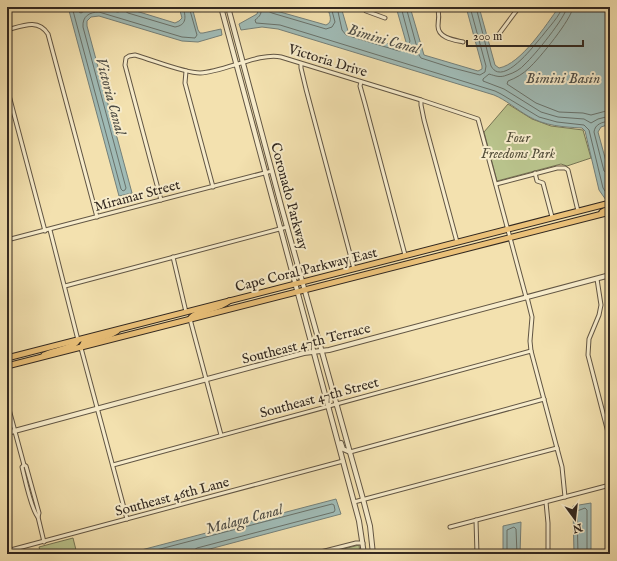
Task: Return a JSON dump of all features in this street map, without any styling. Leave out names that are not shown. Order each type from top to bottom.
[{"type":"main road","name":"Cape Coral Parkway East","points":[[7,358],[610,202]]},
{"type":"main road","points":[[598,215],[610,208]]},
{"type":"main road","name":"Cape Coral Parkway East","points":[[7,366],[610,212]]},
{"type":"main road","points":[[190,319],[193,315],[223,306],[229,300]]},
{"type":"main road","points":[[148,330],[160,324],[180,318],[185,315],[186,312]]},
{"type":"main road","points":[[81,348],[84,342],[114,334],[119,329]]},
{"type":"main road","points":[[40,358],[48,352],[72,346],[77,343],[78,340]]},
{"type":"street","name":"Coronado Parkway","points":[[221,7],[354,502],[364,554]]},
{"type":"street","name":"Coronado Parkway","points":[[228,7],[287,227],[363,499],[370,526],[373,554]]},
{"type":"street","points":[[363,7],[366,12],[385,18]]},
{"type":"street","points":[[438,7],[440,19],[438,28],[440,33],[447,38],[463,42]]},
{"type":"street","points":[[510,7],[516,11]]},
{"type":"street","points":[[498,34],[519,7]]},
{"type":"street","points":[[7,30],[34,24],[44,28],[48,34],[97,217]]},
{"type":"street","name":"Victoria Drive","points":[[161,200],[125,61],[129,56],[135,55],[186,71],[202,73],[273,56],[281,57],[478,119],[496,184]]},
{"type":"street","points":[[301,64],[306,89],[354,268]]},
{"type":"street","points":[[186,71],[186,84],[213,187]]},
{"type":"street","points":[[361,82],[360,86],[405,255]]},
{"type":"street","points":[[7,88],[45,231]]},
{"type":"street","points":[[421,100],[424,120],[456,242]]},
{"type":"street","points":[[565,497],[562,467],[531,351],[530,341],[532,317],[496,184],[535,173],[557,168],[565,168],[568,170],[578,211]]},
{"type":"street","name":"Miramar Street","points":[[7,240],[272,171]]},
{"type":"street","points":[[535,173],[537,181],[543,183],[552,217]]},
{"type":"street","points":[[65,286],[287,227]]},
{"type":"street","points":[[50,230],[78,340]]},
{"type":"street","points":[[173,257],[186,312]]},
{"type":"street","name":"Southeast 47th Terrace","points":[[7,433],[610,275]]},
{"type":"street","points":[[597,278],[601,300],[600,310],[590,335],[588,355],[610,440]]},
{"type":"street","points":[[190,319],[221,434]]},
{"type":"street","points":[[81,348],[127,519]]},
{"type":"street","name":"Southeast 47th Street","points":[[113,465],[221,434],[531,351]]},
{"type":"street","points":[[336,435],[340,438],[344,449],[350,452],[544,399]]},
{"type":"street","points":[[7,402],[24,465],[26,466],[34,492],[44,542]]},
{"type":"street","points":[[354,502],[557,448]]},
{"type":"street","name":"Southeast 46th Lane","points":[[7,551],[343,461]]},
{"type":"street","points":[[450,527],[610,485]]},
{"type":"street","points":[[546,502],[548,517],[548,554]]},
{"type":"street","points":[[476,520],[478,554]]},
{"type":"street","points":[[313,554],[356,543],[363,543]]},
{"type":"green space","name":"Four Freedoms Park","points":[[508,104],[532,119],[551,126],[583,130],[591,158],[567,166],[561,164],[497,181],[484,132]]},
{"type":"green space","points":[[73,538],[77,554],[41,554],[39,547]]},
{"type":"green space","points":[[359,545],[360,554],[324,554]]},
{"type":"water","points":[[68,7],[123,7],[175,23],[182,18],[179,7],[192,7],[200,33],[221,29],[222,35],[198,42],[182,41],[99,16],[91,17],[87,21],[87,26],[132,193],[119,196]]},
{"type":"water","name":"Bimini Basin","points":[[257,7],[270,7],[273,10],[326,25],[330,22],[330,15],[327,7],[341,7],[348,31],[402,47],[406,42],[396,7],[410,7],[424,55],[478,71],[482,69],[482,66],[466,7],[479,7],[495,65],[499,68],[507,65],[524,52],[559,7],[610,7],[610,124],[601,127],[598,132],[610,176],[610,199],[606,200],[599,190],[585,131],[582,128],[541,122],[528,116],[503,99],[494,95],[278,29],[262,27],[241,30],[239,24],[257,14]]},
{"type":"water","points":[[336,499],[341,514],[191,554],[126,554]]},
{"type":"water","points":[[591,503],[591,554],[574,554],[573,506]]},
{"type":"water","points":[[521,522],[520,554],[503,554],[503,526]]},
{"type":"water label","name":"Bimini Canal","points":[[384,39]]},
{"type":"water label","name":"Victoria Canal","points":[[111,96]]},
{"type":"water label","name":"Malaga Canal","points":[[244,519]]}]
